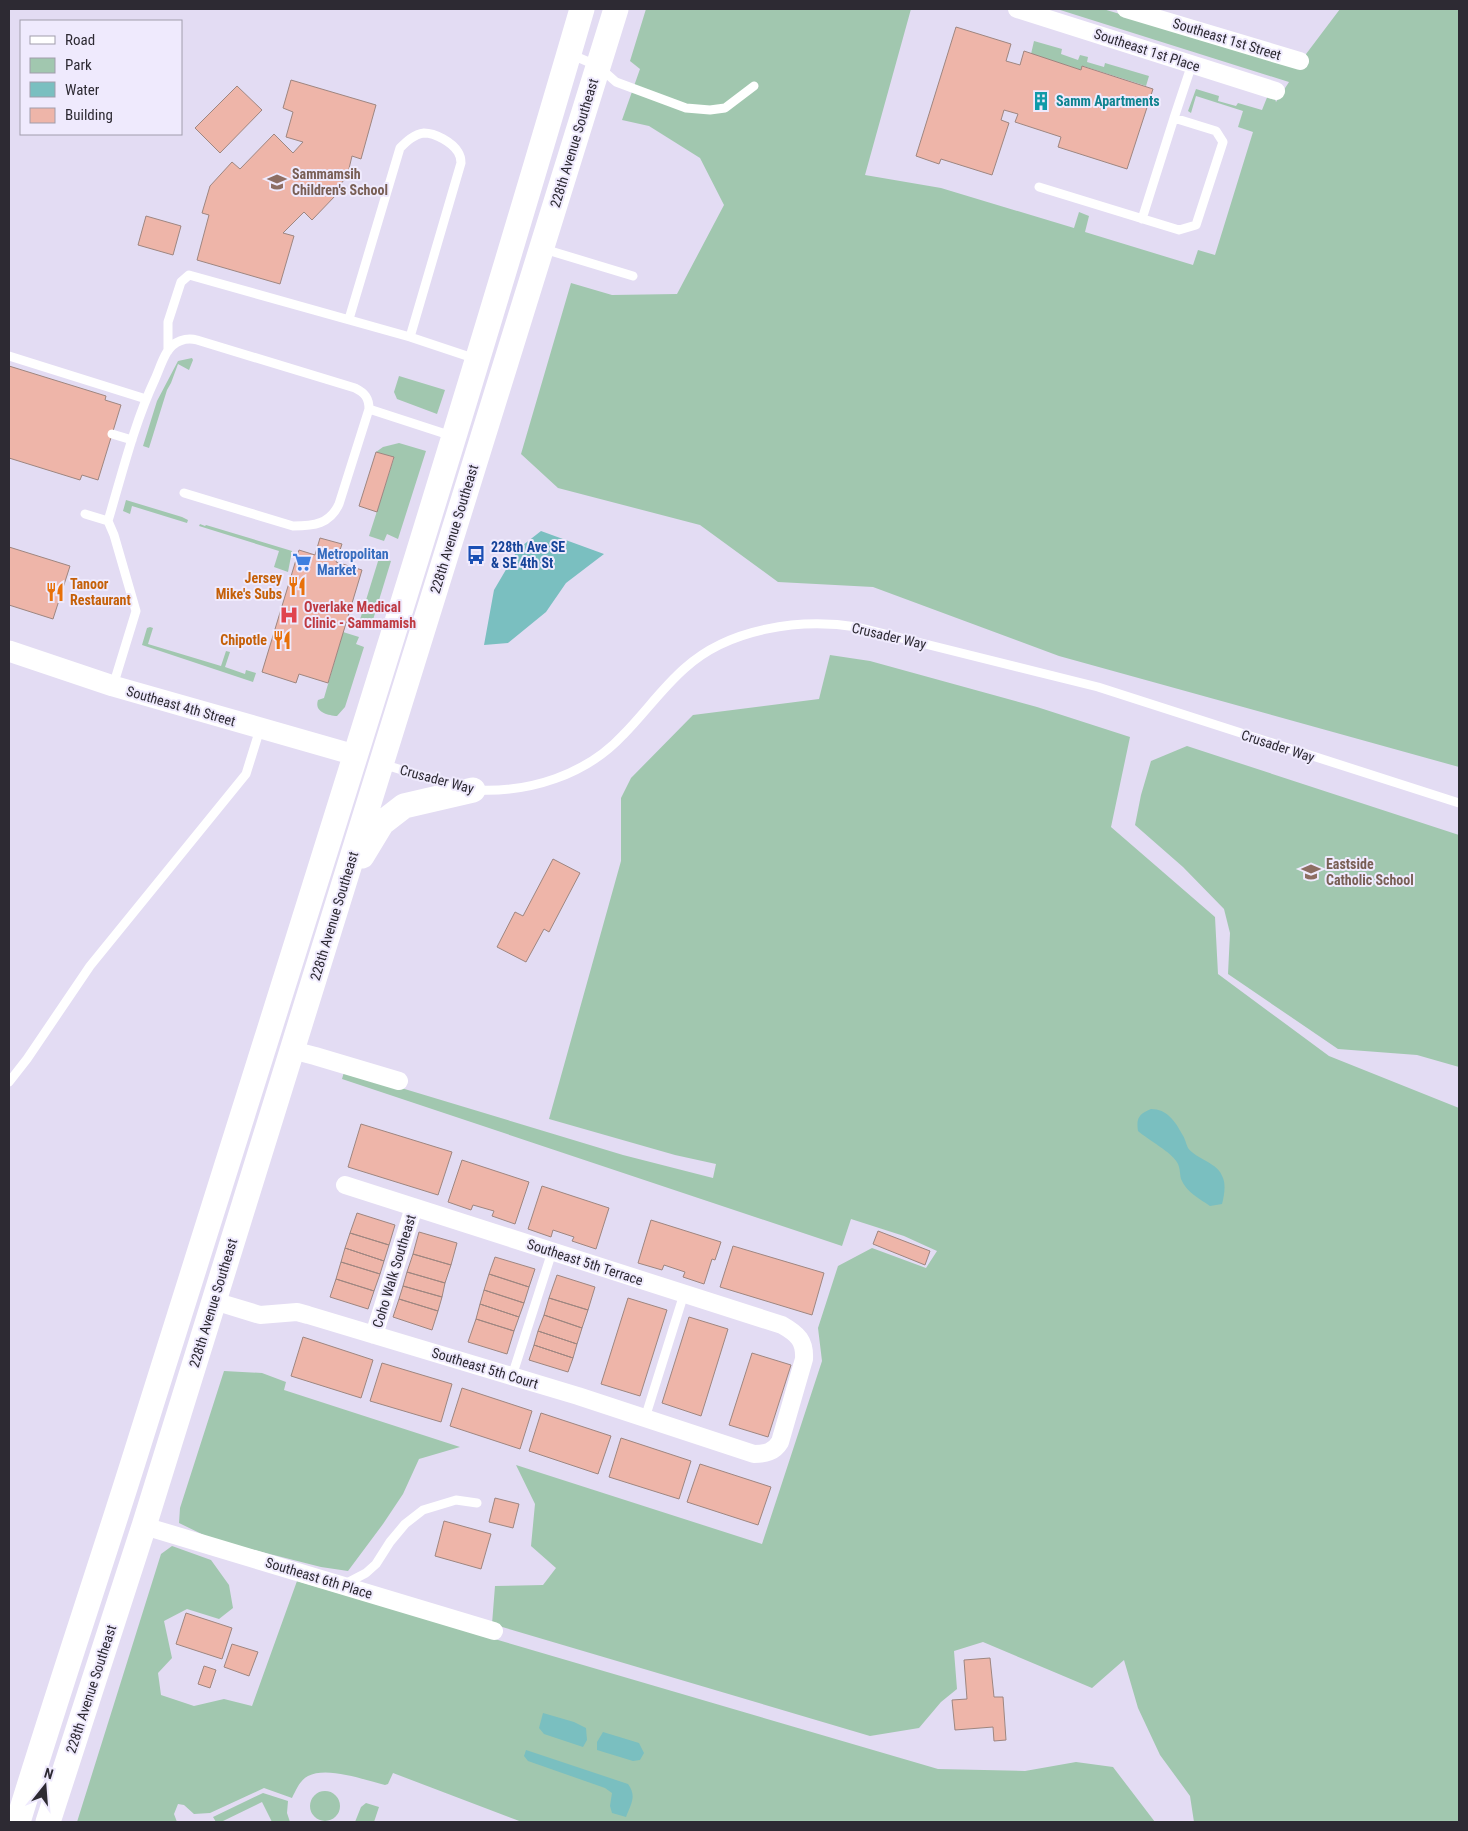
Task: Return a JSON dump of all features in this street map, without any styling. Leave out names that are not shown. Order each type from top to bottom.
[{"type":"main road","name":"228th Avenue Southeast","points":[[48,1822],[144,1526],[331,924],[368,759],[453,436],[582,9]]},
{"type":"main road","name":"228th Avenue Southeast","points":[[18,1822],[42,1742],[115,1519],[368,759],[541,248],[616,9]]},
{"type":"main road","points":[[331,924],[360,859],[382,823],[404,806],[473,790]]},
{"type":"street","name":"Southeast 1st Place","points":[[1017,9],[1276,91]]},
{"type":"street","name":"Southeast 1st Street","points":[[1126,9],[1300,61]]},
{"type":"street","name":"Southeast 4th Street","points":[[9,651],[113,686],[368,759]]},
{"type":"street","points":[[292,1050],[399,1081]]},
{"type":"street","name":"Southeast 5th Terrace","points":[[345,1186],[684,1294],[793,1331],[804,1345],[804,1359],[782,1433],[776,1448],[764,1454],[754,1454]]},
{"type":"street","name":"Coho Walk Southeast","points":[[374,1335],[414,1207]]},
{"type":"street","name":"Southeast 5th Court","points":[[214,1301],[260,1315],[297,1312],[512,1376],[754,1454]]},
{"type":"street","name":"Southeast 6th Place","points":[[144,1526],[494,1631]]},
{"type":"lane","points":[[569,53],[598,66],[616,82],[686,108],[710,110],[725,108],[754,86]]},
{"type":"lane","points":[[1142,219],[1192,64]]},
{"type":"lane","points":[[1039,187],[1179,230],[1196,225],[1223,142],[1216,131],[1174,118]]},
{"type":"lane","points":[[349,319],[400,148],[411,138],[423,133],[436,136],[449,142],[459,152],[461,163],[410,337]]},
{"type":"lane","points":[[541,248],[633,276]]},
{"type":"lane","points":[[168,351],[168,322],[181,282],[189,275],[349,319],[476,359]]},
{"type":"lane","points":[[113,686],[136,610],[114,535],[108,521],[146,399],[168,351],[177,342],[189,338],[214,344],[362,391],[367,396],[370,410],[340,504],[335,514],[326,520],[308,526],[293,526],[184,493]]},
{"type":"lane","points":[[9,356],[146,399]]},
{"type":"lane","points":[[370,410],[453,436]]},
{"type":"lane","points":[[112,434],[132,440]]},
{"type":"lane","points":[[85,514],[108,521]]},
{"type":"lane","name":"Crusader Way","points":[[368,759],[449,785],[473,790],[499,792],[544,783],[595,759],[622,737],[685,668],[710,650],[735,638],[769,629],[833,624],[857,627],[1098,687],[1459,804]]},
{"type":"lane","points":[[9,1082],[27,1059],[90,966],[246,774],[260,729]]},
{"type":"lane","points":[[512,1376],[552,1252]]},
{"type":"lane","points":[[645,1418],[684,1294]]},
{"type":"lane","points":[[342,1586],[366,1573],[376,1564],[405,1524],[423,1510],[456,1500],[477,1503]]},
{"type":"green space","points":[[646,9],[911,9],[865,175],[941,188],[1074,228],[1079,212],[1089,216],[1085,232],[1193,265],[1198,250],[1215,255],[1253,132],[1238,127],[1243,111],[1196,96],[1191,113],[1188,111],[1196,89],[1219,96],[1218,101],[1236,106],[1238,103],[1262,110],[1268,95],[1274,96],[1276,102],[1289,82],[1057,9],[1103,9],[1297,66],[1340,9],[1459,9],[1459,767],[1059,656],[873,587],[778,582],[700,525],[558,488],[521,454],[571,283],[612,295],[677,294],[724,205],[700,158],[649,126],[622,120],[640,69],[630,61]]},
{"type":"green space","points":[[1034,41],[1062,49],[1061,54],[1078,60],[1080,55],[1088,57],[1087,62],[1104,67],[1105,63],[1149,76],[1146,86],[1083,66],[1081,70],[1031,54]]},
{"type":"green space","points":[[192,358],[189,370],[178,364],[167,390],[149,448],[143,446],[157,401],[178,361]]},
{"type":"green space","points":[[399,376],[445,390],[437,414],[397,399],[394,392]]},
{"type":"green space","points":[[399,443],[426,451],[398,539],[387,534],[384,541],[369,536],[394,458],[376,452],[383,447]]},
{"type":"green space","points":[[126,500],[182,517],[188,520],[187,523],[132,506],[130,514],[123,511]]},
{"type":"green space","points":[[200,524],[292,551],[288,572],[274,567],[279,551],[199,526]]},
{"type":"green space","points":[[379,558],[391,561],[372,623],[367,621],[364,628],[358,626]]},
{"type":"green space","points":[[147,628],[153,628],[148,644],[221,666],[226,651],[230,652],[225,667],[245,674],[246,670],[256,673],[253,682],[142,645]]},
{"type":"green space","points":[[343,632],[359,637],[356,644],[364,647],[345,707],[337,716],[322,712],[317,704],[318,700],[324,698]]},
{"type":"green space","points":[[830,655],[870,661],[1037,707],[1130,737],[1111,827],[1215,917],[1218,974],[1329,1056],[1459,1108],[1459,1822],[1194,1822],[1190,1796],[1160,1755],[1138,1708],[1124,1660],[1092,1688],[983,1642],[954,1651],[957,1689],[941,1702],[919,1728],[870,1736],[492,1624],[495,1586],[543,1585],[556,1568],[531,1546],[535,1504],[516,1465],[762,1544],[822,1361],[818,1328],[838,1266],[872,1248],[926,1268],[937,1251],[904,1236],[851,1219],[842,1246],[342,1079],[344,1072],[623,1155],[713,1178],[716,1164],[675,1155],[549,1119],[621,861],[621,798],[631,778],[693,715],[819,699]]},
{"type":"green space","name":"Eastside Catholic School","points":[[1187,746],[1459,835],[1459,1067],[1417,1055],[1338,1049],[1228,974],[1230,933],[1224,909],[1183,867],[1135,825],[1151,761]]},
{"type":"green space","points":[[224,1371],[262,1373],[286,1382],[284,1390],[460,1447],[419,1459],[403,1494],[348,1571],[321,1567],[214,1540],[179,1523],[180,1508]]},
{"type":"green space","points":[[172,1546],[211,1560],[229,1585],[233,1608],[219,1619],[187,1609],[164,1621],[172,1658],[158,1673],[161,1695],[194,1706],[224,1699],[252,1706],[297,1581],[938,1769],[1025,1771],[1076,1762],[1113,1767],[1155,1822],[522,1822],[393,1773],[388,1784],[385,1785],[346,1775],[325,1772],[316,1773],[305,1778],[298,1785],[292,1798],[264,1788],[210,1813],[194,1814],[184,1805],[178,1804],[174,1814],[177,1822],[77,1822],[161,1554]]},
{"type":"green space","points":[[325,1791],[336,1795],[340,1806],[336,1817],[325,1821],[314,1817],[310,1806],[314,1795]]},
{"type":"green space","points":[[263,1793],[288,1801],[287,1813],[290,1822],[272,1822],[262,1802],[221,1822],[216,1822],[213,1817]]},
{"type":"green space","points":[[366,1803],[379,1807],[374,1822],[355,1822],[361,1807]]},
{"type":"water","points":[[541,531],[604,554],[566,583],[546,612],[508,643],[484,645],[494,590],[518,549]]},
{"type":"water","points":[[1151,1109],[1166,1113],[1183,1136],[1188,1148],[1217,1168],[1224,1184],[1222,1204],[1210,1206],[1198,1198],[1183,1184],[1179,1166],[1175,1160],[1138,1131],[1139,1117]]},
{"type":"water","points":[[543,1713],[574,1722],[586,1728],[587,1740],[583,1747],[544,1734],[539,1728]]},
{"type":"water","points":[[603,1732],[639,1743],[644,1753],[640,1760],[633,1761],[597,1750],[597,1742]]},
{"type":"water","points":[[526,1750],[628,1784],[633,1796],[626,1817],[612,1813],[610,1806],[612,1793],[605,1788],[528,1761],[524,1756]]},
{"type":"building","name":"Samm Apartments","points":[[956,27],[1011,44],[1006,61],[1020,65],[1024,51],[1081,70],[1082,66],[1153,89],[1127,169],[1058,147],[1061,137],[1015,122],[1018,114],[1004,110],[1001,120],[1009,123],[992,175],[941,159],[939,164],[916,156]]},
{"type":"building","name":"Sammamsih Children's School","points":[[291,80],[376,105],[361,159],[352,156],[347,177],[333,192],[336,195],[312,220],[304,212],[283,233],[294,236],[280,284],[197,260],[209,215],[202,213],[210,186],[232,162],[240,169],[274,134],[293,153],[303,142],[286,137],[293,112],[283,108]]},
{"type":"building","points":[[237,86],[262,110],[220,153],[195,128]]},
{"type":"building","points":[[146,216],[181,226],[173,255],[138,245]]},
{"type":"building","points":[[9,366],[106,396],[105,400],[121,405],[98,480],[82,475],[80,480],[9,458]]},
{"type":"building","points":[[376,452],[394,457],[377,512],[359,506]]},
{"type":"building","points":[[320,538],[342,544],[336,562],[362,570],[328,683],[299,674],[296,683],[262,672],[299,550],[315,555]]},
{"type":"building","points":[[9,547],[70,566],[53,619],[9,605]]},
{"type":"building","points":[[553,859],[580,873],[549,932],[544,929],[526,962],[497,947],[515,912],[523,916]]},
{"type":"building","points":[[361,1124],[452,1152],[438,1195],[348,1167]]},
{"type":"building","points":[[462,1160],[529,1182],[515,1224],[492,1216],[494,1211],[473,1205],[471,1210],[448,1202]]},
{"type":"building","points":[[542,1186],[609,1208],[596,1249],[572,1241],[574,1237],[553,1230],[551,1237],[528,1229]]},
{"type":"building","points":[[357,1213],[395,1225],[389,1245],[350,1233]]},
{"type":"building","points":[[651,1220],[721,1242],[715,1260],[712,1259],[704,1284],[683,1277],[685,1272],[664,1265],[662,1270],[638,1263]]},
{"type":"building","points":[[878,1231],[930,1251],[925,1265],[873,1244]]},
{"type":"building","points":[[419,1232],[457,1243],[451,1265],[413,1254]]},
{"type":"building","points":[[350,1233],[389,1245],[384,1261],[345,1248]]},
{"type":"building","points":[[733,1246],[824,1273],[812,1315],[720,1287]]},
{"type":"building","points":[[345,1248],[384,1261],[380,1274],[341,1262]]},
{"type":"building","points":[[413,1254],[451,1265],[445,1283],[407,1272]]},
{"type":"building","points":[[495,1257],[535,1269],[529,1287],[489,1274]]},
{"type":"building","points":[[341,1262],[380,1274],[374,1291],[336,1279]]},
{"type":"building","points":[[407,1272],[445,1283],[442,1297],[403,1286]]},
{"type":"building","points":[[489,1274],[529,1287],[524,1303],[484,1290]]},
{"type":"building","points":[[557,1275],[595,1287],[588,1310],[549,1298]]},
{"type":"building","points":[[336,1279],[374,1291],[368,1309],[330,1297]]},
{"type":"building","points":[[403,1286],[442,1297],[438,1311],[399,1299]]},
{"type":"building","points":[[484,1290],[524,1303],[519,1317],[480,1304]]},
{"type":"building","points":[[549,1298],[588,1310],[582,1328],[544,1315]]},
{"type":"building","points":[[628,1298],[667,1310],[640,1396],[601,1384]]},
{"type":"building","points":[[399,1299],[438,1311],[432,1330],[393,1317]]},
{"type":"building","points":[[480,1304],[519,1317],[514,1331],[476,1319]]},
{"type":"building","points":[[544,1315],[582,1328],[577,1344],[538,1331]]},
{"type":"building","points":[[689,1317],[728,1329],[701,1416],[662,1403]]},
{"type":"building","points":[[476,1319],[514,1331],[507,1354],[468,1342]]},
{"type":"building","points":[[538,1331],[577,1344],[573,1358],[534,1345]]},
{"type":"building","points":[[303,1337],[373,1360],[361,1398],[291,1376]]},
{"type":"building","points":[[534,1345],[573,1358],[568,1372],[529,1360]]},
{"type":"building","points":[[752,1353],[791,1365],[768,1437],[729,1425]]},
{"type":"building","points":[[382,1363],[452,1384],[441,1422],[370,1401]]},
{"type":"building","points":[[462,1388],[532,1411],[520,1449],[450,1426]]},
{"type":"building","points":[[541,1413],[611,1436],[598,1474],[529,1451]]},
{"type":"building","points":[[621,1438],[691,1461],[679,1499],[609,1477]]},
{"type":"building","points":[[700,1464],[771,1487],[758,1525],[687,1502]]},
{"type":"building","points":[[495,1498],[519,1504],[513,1528],[489,1522]]},
{"type":"building","points":[[444,1521],[491,1534],[481,1569],[435,1556]]},
{"type":"building","points":[[186,1613],[232,1628],[222,1659],[176,1644]]},
{"type":"building","points":[[232,1644],[258,1652],[249,1676],[224,1667]]},
{"type":"building","points":[[990,1658],[994,1697],[1003,1697],[1006,1740],[994,1741],[993,1727],[955,1730],[952,1700],[967,1699],[964,1660]]},
{"type":"building","points":[[204,1666],[216,1670],[210,1688],[198,1684]]},
{"type":"place","name":"Samm Apartments","points":[[1041,101]]},
{"type":"place","name":"Sammamsih Children's School","points":[[277,182]]},
{"type":"place","name":"228th Ave SE & SE 4th St","points":[[476,555]]},
{"type":"place","name":"Metropolitan Market","points":[[302,562]]},
{"type":"place","name":"Jersey Mike's Subs","points":[[297,586]]},
{"type":"place","name":"Tanoor Restaurant","points":[[55,592]]},
{"type":"place","name":"Overlake Medical Clinic - Sammamish","points":[[289,615]]},
{"type":"place","name":"Chipotle","points":[[282,640]]},
{"type":"place","name":"Eastside Catholic School","points":[[1311,872]]}]
